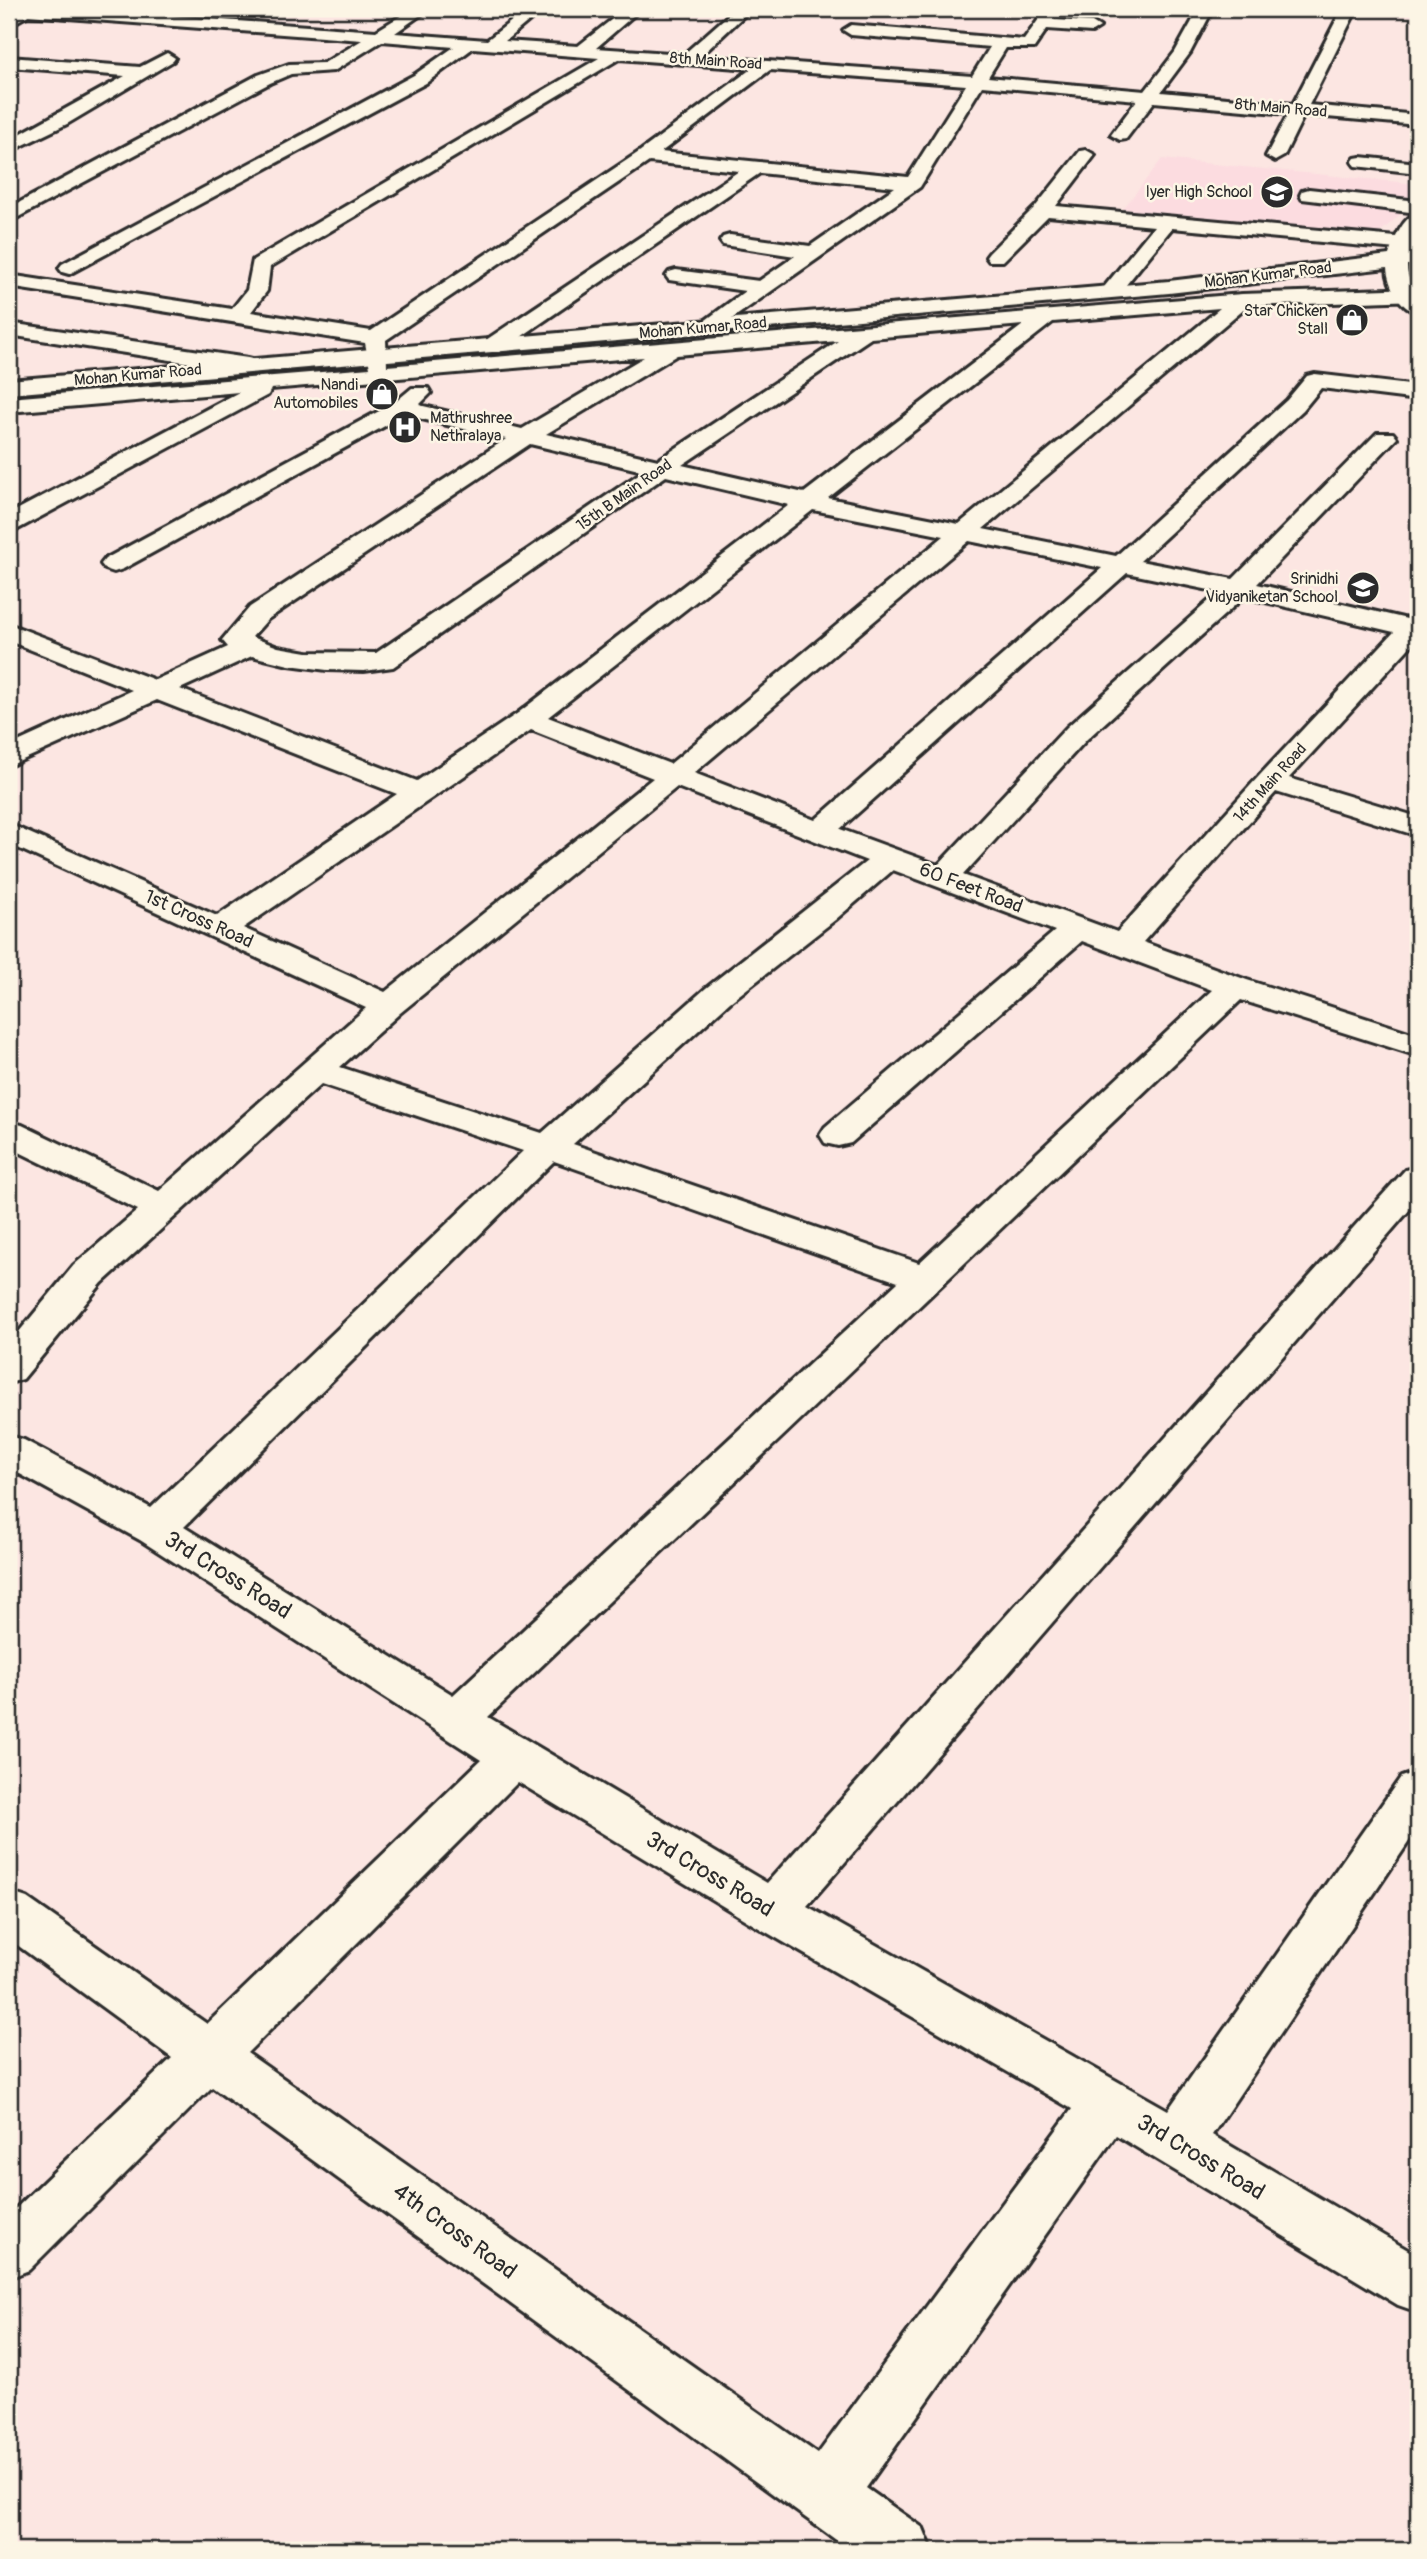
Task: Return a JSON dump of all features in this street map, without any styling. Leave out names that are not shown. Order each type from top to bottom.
[{"type":"street","points":[[9,21],[25,9]]},
{"type":"street","name":"8th Main Road","points":[[25,9],[976,81],[1418,120]]},
{"type":"street","points":[[9,216],[264,79],[289,69],[328,68],[422,9]]},
{"type":"street","points":[[491,44],[536,9]]},
{"type":"street","points":[[582,51],[634,9]]},
{"type":"street","points":[[688,59],[744,9]]},
{"type":"street","points":[[842,40],[1028,45],[1054,9]]},
{"type":"street","points":[[1120,135],[1182,53],[1206,9]]},
{"type":"street","points":[[1275,156],[1350,9]]},
{"type":"street","points":[[816,69],[864,16]]},
{"type":"street","points":[[1041,24],[1092,27]]},
{"type":"street","points":[[96,272],[69,268],[419,79],[471,42]]},
{"type":"street","points":[[706,328],[913,183],[1000,44]]},
{"type":"street","points":[[326,51],[353,53]]},
{"type":"street","points":[[237,317],[257,292],[260,264],[618,53]]},
{"type":"street","points":[[9,147],[167,58]]},
{"type":"street","points":[[9,62],[143,72]]},
{"type":"street","points":[[9,405],[43,393],[275,382],[378,359],[767,65]]},
{"type":"street","points":[[76,94],[102,97]]},
{"type":"street","points":[[22,117],[61,120]]},
{"type":"street","points":[[996,257],[1043,210],[1086,155]]},
{"type":"street","points":[[645,156],[913,183]]},
{"type":"street","points":[[1361,162],[1418,168]]},
{"type":"street","points":[[491,347],[757,167]]},
{"type":"street","points":[[1309,195],[1418,207]]},
{"type":"street","points":[[1043,210],[1167,222],[1409,272]]},
{"type":"street","points":[[1409,272],[1412,225],[1418,219]]},
{"type":"street","points":[[1110,292],[1167,222]]},
{"type":"street","points":[[730,241],[814,253]]},
{"type":"street","points":[[9,400],[378,359],[448,360],[674,348],[1242,300],[1409,272]]},
{"type":"street","name":"Mohan Kumar Road","points":[[448,360],[491,347],[1110,292],[1409,272]]},
{"type":"street","points":[[114,564],[402,408],[448,360],[1137,303],[1418,272]]},
{"type":"street","points":[[676,276],[764,288]]},
{"type":"street","points":[[9,281],[237,317],[378,359]]},
{"type":"street","points":[[228,291],[254,295]]},
{"type":"street","points":[[9,1370],[88,1274],[388,1006],[673,776],[1242,300]]},
{"type":"street","points":[[221,928],[528,719],[1048,316]]},
{"type":"street","points":[[9,328],[248,365]]},
{"type":"street","name":"15th B Main Road","points":[[249,647],[278,655],[320,661],[383,662],[662,468],[867,332]]},
{"type":"street","points":[[249,647],[235,640],[258,613],[525,437],[674,348]]},
{"type":"street","name":"Mohan Kumar Road","points":[[9,387],[43,393],[248,365],[378,359]]},
{"type":"street","points":[[9,379],[43,393]]},
{"type":"street","points":[[819,832],[1122,564],[1295,405],[1315,381],[1418,393]]},
{"type":"street","points":[[9,524],[275,382]]},
{"type":"street","points":[[9,423],[43,393]]},
{"type":"street","points":[[402,408],[810,502],[1239,587],[1417,627]]},
{"type":"street","points":[[944,877],[1077,733],[1239,587],[1385,438]]},
{"type":"street","name":"14th Main Road","points":[[1124,945],[1270,781],[1417,627]]},
{"type":"street","points":[[9,632],[420,793]]},
{"type":"street","points":[[9,757],[249,647]]},
{"type":"street","name":"60 Feet Road","points":[[528,719],[819,832],[890,856],[1235,987],[1418,1046]]},
{"type":"street","points":[[1270,781],[1418,827]]},
{"type":"street","name":"1st Cross Road","points":[[9,833],[388,1006]]},
{"type":"street","points":[[155,1529],[548,1147],[718,995],[824,913],[890,856]]},
{"type":"street","points":[[838,1135],[1079,928]]},
{"type":"street","points":[[457,1719],[1235,987]]},
{"type":"street","points":[[317,1071],[548,1147],[924,1278]]},
{"type":"street","points":[[9,1133],[162,1208]]},
{"type":"street","points":[[772,1911],[1418,1178]]},
{"type":"street","name":"3rd Cross Road","points":[[9,1450],[155,1529],[514,1757],[772,1911],[1177,2142],[1418,2286]]},
{"type":"street","points":[[9,2252],[514,1757]]},
{"type":"street","points":[[1177,2142],[1418,1790]]},
{"type":"street","name":"4th Cross Road","points":[[9,1912],[901,2550]]},
{"type":"street","points":[[824,2496],[1108,2102]]},
{"type":"shaded area","name":"Iyer High School","points":[[1162,159],[1418,184],[1418,199],[1377,235],[1123,209]]},
{"type":"place","name":"Iyer High School","points":[[1277,192]]},
{"type":"place","name":"Star Chicken Stall","points":[[1352,320]]},
{"type":"place","name":"Nandi Automobiles","points":[[382,394]]},
{"type":"place","name":"Mathrushree Nethralaya","points":[[405,427]]},
{"type":"place","name":"Srinidhi Vidyaniketan School","points":[[1363,588]]}]
